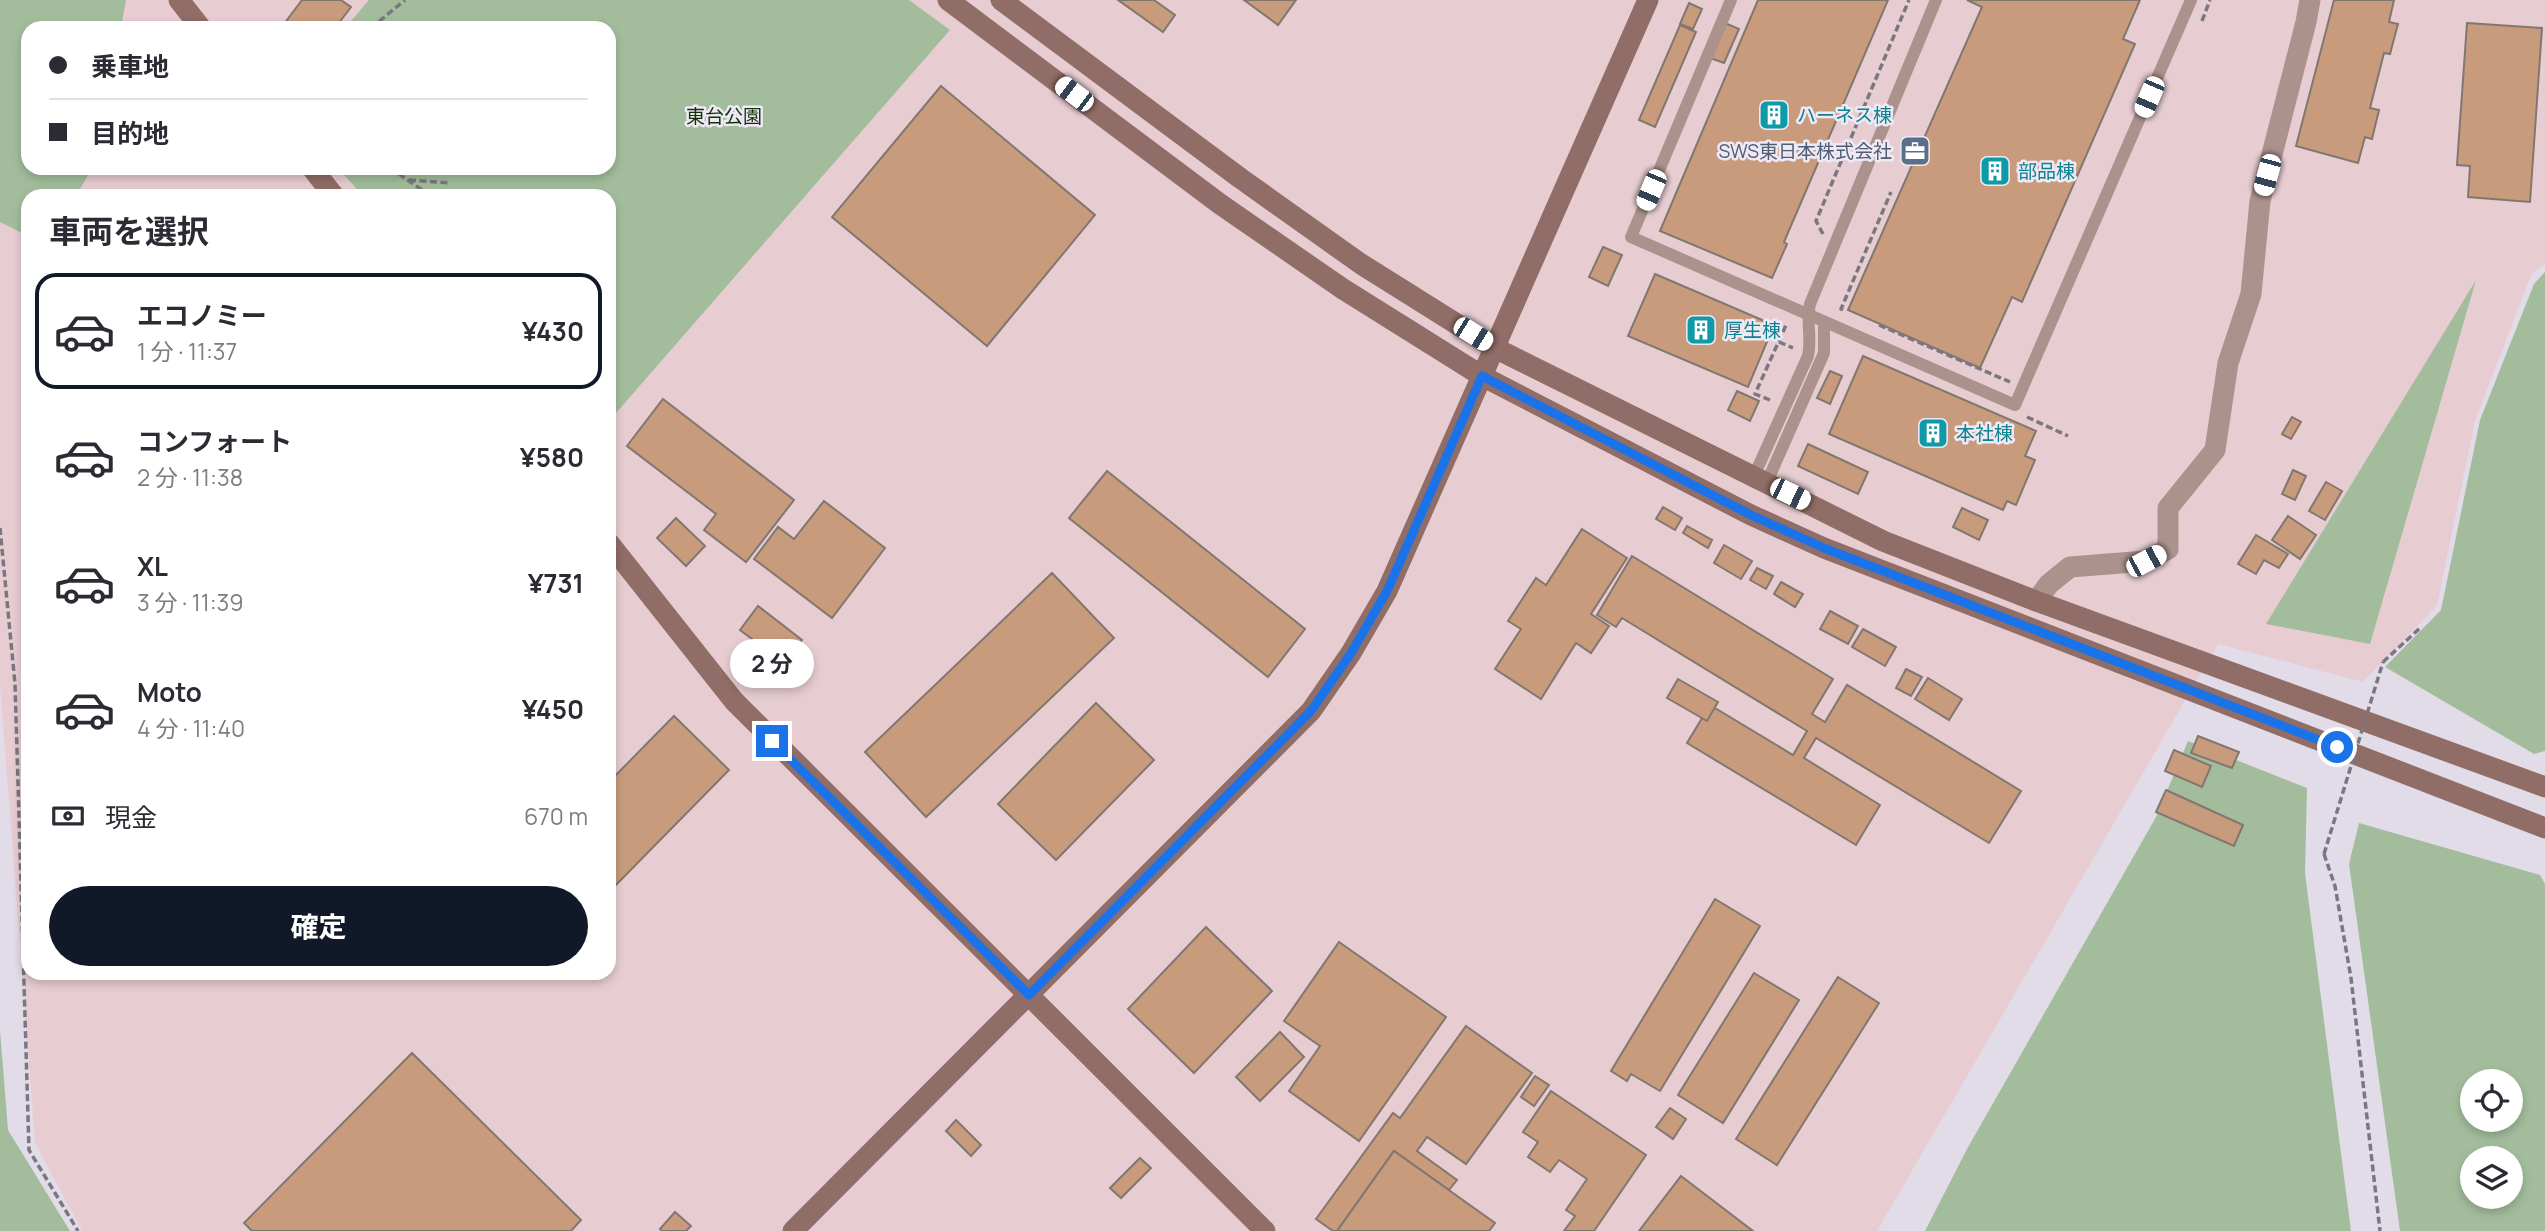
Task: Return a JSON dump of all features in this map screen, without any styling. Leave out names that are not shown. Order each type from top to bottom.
[{"type":"street","points":[[179,0],[196,21]]},
{"type":"street","points":[[948,0],[1220,204],[1343,289],[1482,376],[1751,515],[1824,548],[2545,828]]},
{"type":"street","points":[[1001,0],[1350,257],[1495,348],[1883,541],[2036,601],[2545,787]]},
{"type":"street","points":[[793,1231],[1311,711],[1351,653],[1387,591],[1648,0]]},
{"type":"street","points":[[2036,601],[2049,584],[2070,567],[2146,561],[2168,549],[2168,508],[2215,450],[2228,363],[2251,294],[2260,201],[2310,0]]},
{"type":"street","points":[[318,175],[328,189]]},
{"type":"street","points":[[616,553],[734,701],[1265,1231]]},
{"type":"lane","points":[[1731,0],[1631,237],[2015,405],[2191,0]]},
{"type":"lane","points":[[1761,479],[1808,356],[1810,345],[1807,315],[1810,304],[1936,0]]},
{"type":"lane","points":[[1761,479],[1824,353],[1824,322]]},
{"type":"path","points":[[380,21],[405,0]]},
{"type":"path","points":[[1823,235],[1816,221],[1909,0]]},
{"type":"path","points":[[400,175],[420,189]]},
{"type":"path","points":[[407,180],[449,183]]},
{"type":"path","points":[[1853,314],[1841,309],[1891,192]]},
{"type":"path","points":[[1774,402],[1755,394],[1789,320]]},
{"type":"path","points":[[1879,325],[2011,382],[2015,372]]},
{"type":"path","points":[[1779,342],[1801,352]]},
{"type":"path","points":[[0,528],[15,684],[21,884]]},
{"type":"path","points":[[2380,1231],[2351,978],[2335,886],[2324,854],[2383,662],[2420,628]]},
{"type":"path","points":[[24,980],[29,1150],[78,1231]]},
{"type":"shaded area","points":[[0,0],[2545,0],[2545,264],[2532,273],[2475,421],[2437,606],[2363,682],[2218,644],[1877,1231],[82,1231],[35,1143],[23,980],[616,980],[616,189],[21,189],[21,960],[0,685]]},
{"type":"green space","points":[[0,0],[126,0],[122,21],[21,21],[21,175],[88,175],[80,189],[21,189],[21,232],[0,222]]},
{"type":"green space","name":"東台公園","points":[[369,0],[909,0],[950,30],[616,413],[616,189],[357,189],[344,175],[616,175],[616,21],[351,21]]},
{"type":"green space","points":[[2545,272],[2545,751],[2534,754],[2385,667],[2441,610],[2480,420],[2534,284]]},
{"type":"green space","points":[[2476,280],[2370,644],[2266,624]]},
{"type":"green space","points":[[2188,741],[2307,788],[2305,873],[2351,1231],[1925,1231],[1967,1149],[2156,817]]},
{"type":"green space","points":[[2359,823],[2540,875],[2545,884],[2545,1231],[2400,1231],[2349,864]]},
{"type":"green space","points":[[0,1030],[8,1130],[70,1231],[0,1231]]},
{"type":"building","points":[[302,0],[341,0],[351,7],[340,21],[286,21]]},
{"type":"building","points":[[1118,0],[1154,0],[1175,15],[1163,32]]},
{"type":"building","points":[[1244,0],[1296,0],[1278,25]]},
{"type":"building","name":"ハーネス棟","points":[[1758,0],[1888,0],[1784,242],[1787,244],[1772,278],[1660,231]]},
{"type":"building","name":"部品棟","points":[[1967,0],[2140,0],[2123,39],[2135,44],[2022,302],[2012,297],[1980,368],[1848,310],[1982,7]]},
{"type":"building","points":[[2334,0],[2394,0],[2389,22],[2398,24],[2390,54],[2384,53],[2370,108],[2379,110],[2372,139],[2365,137],[2358,163],[2296,146]]},
{"type":"building","points":[[1689,3],[1702,9],[1693,29],[1680,24]]},
{"type":"building","points":[[1725,23],[1739,29],[1724,63],[1710,58]]},
{"type":"building","points":[[2467,23],[2542,28],[2530,202],[2468,197],[2470,166],[2457,165]]},
{"type":"building","points":[[1680,25],[1696,32],[1655,127],[1639,120]]},
{"type":"building","points":[[941,86],[1095,215],[987,346],[832,217]]},
{"type":"building","points":[[1603,247],[1622,255],[1608,286],[1589,277]]},
{"type":"building","name":"厚生棟","points":[[1655,274],[1774,325],[1748,387],[1628,336]]},
{"type":"building","name":"本社棟","points":[[1863,356],[2036,431],[2025,456],[2035,460],[2016,505],[2007,501],[2003,510],[1829,434]]},
{"type":"building","points":[[1830,371],[1842,376],[1830,404],[1817,398]]},
{"type":"building","points":[[1737,391],[1759,401],[1750,421],[1728,410]]},
{"type":"building","points":[[663,399],[794,500],[746,562],[704,530],[716,514],[627,446]]},
{"type":"building","points":[[2292,417],[2301,422],[2291,439],[2282,434]]},
{"type":"building","points":[[1808,444],[1868,472],[1858,494],[1798,466]]},
{"type":"building","points":[[2293,470],[2306,476],[2295,500],[2282,494]]},
{"type":"building","points":[[1107,471],[1305,629],[1268,677],[1069,518]]},
{"type":"building","points":[[2326,482],[2342,491],[2325,520],[2309,511]]},
{"type":"building","points":[[824,501],[885,548],[832,618],[754,559],[778,527],[794,539]]},
{"type":"building","points":[[1663,507],[1682,518],[1675,530],[1656,519]]},
{"type":"building","points":[[1962,508],[1988,520],[1979,540],[1953,527]]},
{"type":"building","points":[[2288,516],[2316,535],[2300,559],[2272,540]]},
{"type":"building","points":[[676,518],[705,546],[686,566],[657,538]]},
{"type":"building","points":[[1687,526],[1712,540],[1708,548],[1683,533]]},
{"type":"building","points":[[1582,529],[1627,558],[1591,614],[1609,626],[1591,653],[1576,643],[1541,699],[1495,669],[1521,629],[1508,621],[1536,578],[1546,585]]},
{"type":"building","points":[[2256,535],[2288,554],[2279,568],[2264,560],[2256,574],[2238,564]]},
{"type":"building","points":[[1724,545],[1752,561],[1741,579],[1714,563]]},
{"type":"building","points":[[1632,556],[1833,679],[1812,714],[1825,722],[1847,685],[2021,791],[1989,843],[1816,738],[1804,758],[1880,805],[1856,845],[1687,743],[1710,705],[1793,755],[1807,731],[1622,618],[1616,627],[1597,615]]},
{"type":"building","points":[[1757,568],[1773,576],[1766,589],[1750,580]]},
{"type":"building","points":[[1052,573],[1114,638],[926,817],[865,752]]},
{"type":"building","points":[[1781,582],[1803,594],[1795,607],[1774,594]]},
{"type":"building","points":[[758,606],[802,640],[784,663],[740,630]]},
{"type":"building","points":[[1830,611],[1858,626],[1848,644],[1820,629]]},
{"type":"building","points":[[1863,629],[1896,647],[1885,666],[1852,647]]},
{"type":"building","points":[[1906,669],[1922,677],[1911,696],[1896,688]]},
{"type":"building","points":[[1928,678],[1962,699],[1949,720],[1915,699]]},
{"type":"building","points":[[1678,679],[1718,702],[1707,721],[1667,698]]},
{"type":"building","points":[[1096,703],[1154,760],[1056,860],[998,804]]},
{"type":"building","points":[[674,716],[729,770],[616,885],[616,775]]},
{"type":"building","points":[[2198,736],[2239,752],[2232,768],[2191,753]]},
{"type":"building","points":[[2174,750],[2211,766],[2202,787],[2165,771]]},
{"type":"building","points":[[2166,790],[2243,825],[2234,846],[2156,812]]},
{"type":"building","points":[[1715,899],[1760,926],[1660,1091],[1631,1074],[1627,1081],[1611,1071]]},
{"type":"building","points":[[1206,927],[1272,991],[1194,1073],[1128,1009]]},
{"type":"building","points":[[1339,942],[1446,1017],[1359,1141],[1289,1091],[1320,1046],[1284,1021]]},
{"type":"building","points":[[1754,973],[1799,1000],[1723,1123],[1678,1095]]},
{"type":"building","points":[[1838,977],[1879,1003],[1777,1165],[1736,1139]]},
{"type":"building","points":[[1466,1026],[1532,1073],[1466,1164],[1427,1137],[1417,1151],[1457,1180],[1449,1190],[1394,1151],[1337,1231],[1316,1219],[1393,1113],[1400,1118]]},
{"type":"building","points":[[1280,1032],[1304,1057],[1260,1101],[1236,1077]]},
{"type":"building","points":[[412,1053],[581,1220],[571,1231],[252,1231],[244,1223]]},
{"type":"building","points":[[1535,1076],[1549,1085],[1534,1106],[1521,1097]]},
{"type":"building","points":[[1551,1091],[1646,1155],[1594,1231],[1564,1231],[1575,1216],[1566,1210],[1587,1179],[1559,1160],[1550,1172],[1528,1157],[1538,1142],[1523,1132]]},
{"type":"building","points":[[1670,1108],[1686,1119],[1673,1139],[1656,1127]]},
{"type":"building","points":[[956,1120],[981,1145],[971,1156],[946,1131]]},
{"type":"building","points":[[1394,1151],[1495,1223],[1489,1231],[1337,1231]]},
{"type":"building","points":[[1140,1158],[1151,1168],[1121,1198],[1110,1188]]},
{"type":"building","points":[[1681,1176],[1753,1231],[1639,1231]]},
{"type":"building","points":[[675,1212],[691,1226],[686,1231],[662,1231],[660,1229]]},
{"type":"place","name":"ハーネス棟","points":[[1774,115]]},
{"type":"place","name":"SWS東日本株式会社","points":[[1915,151]]},
{"type":"place","name":"部品棟","points":[[1995,171]]},
{"type":"place","name":"厚生棟","points":[[1701,330]]},
{"type":"place","name":"本社棟","points":[[1933,433]]},
{"type":"route","points":[[772,741],[1029,995],[1311,711],[1351,653],[1387,591],[1482,376],[1751,515],[1824,548],[2337,747]]}]
